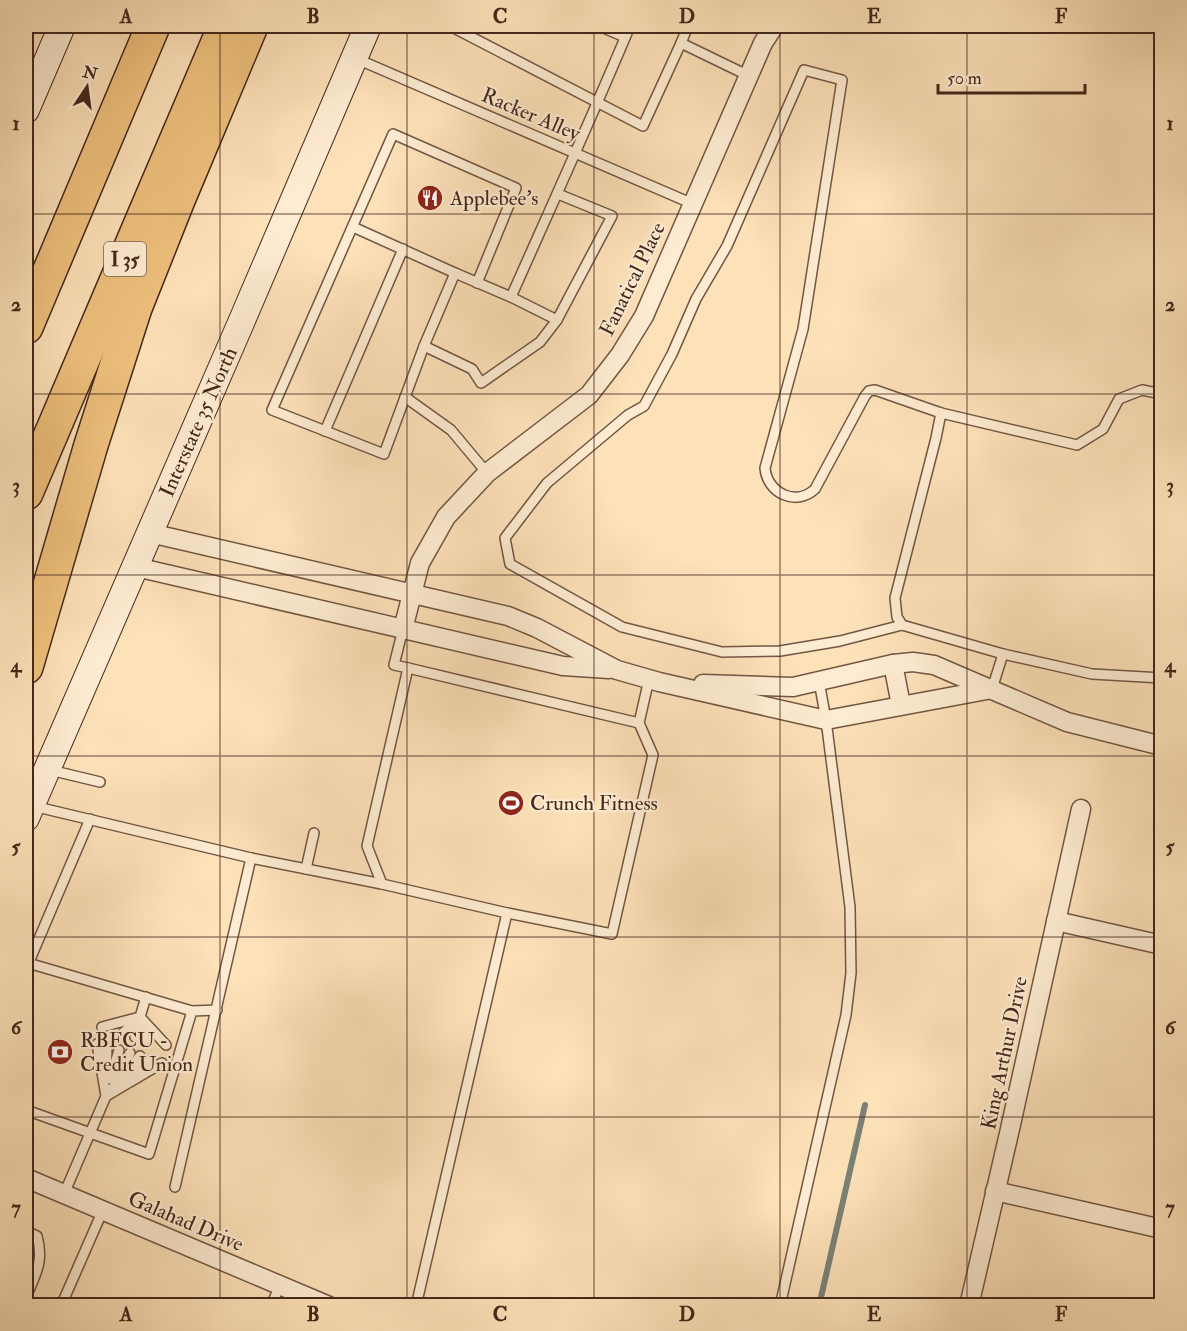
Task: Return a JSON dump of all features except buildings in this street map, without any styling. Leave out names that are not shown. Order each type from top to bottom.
[{"type":"highway","points":[[26,327],[153,26]]},
{"type":"highway","name":"I 35","points":[[26,493],[225,26]]},
{"type":"highway","points":[[26,667],[91,446],[135,308],[251,26]]},
{"type":"main road","points":[[26,110],[62,26]]},
{"type":"main road","name":"Interstate 35 North","points":[[28,811],[136,567],[368,26]]},
{"type":"street","name":"Fanatical Place","points":[[403,629],[420,563],[446,517],[488,473],[589,395],[620,355],[644,316],[763,44],[774,26]]},
{"type":"street","points":[[150,533],[508,616],[537,628],[617,670],[654,681],[826,720],[992,689]]},
{"type":"street","points":[[136,567],[563,666],[617,670]]},
{"type":"street","points":[[654,681],[793,687],[893,664],[913,662],[934,665],[1067,722],[1161,746]]},
{"type":"street","points":[[893,664],[901,705]]},
{"type":"street","name":"King Arthur Drive","points":[[969,1305],[1081,809]]},
{"type":"street","points":[[1056,921],[1161,945]]},
{"type":"street","name":"Galahad Drive","points":[[26,1178],[329,1305]]},
{"type":"street","points":[[995,1191],[1161,1229]]},
{"type":"lane","points":[[450,26],[643,126],[688,26]]},
{"type":"lane","points":[[599,26],[625,37]]},
{"type":"lane","points":[[511,297],[576,154],[630,26]]},
{"type":"lane","points":[[681,43],[749,76]]},
{"type":"lane","name":"Racker Alley","points":[[354,58],[693,204]]},
{"type":"lane","points":[[1161,394],[1142,390],[1119,399],[1103,429],[1077,445],[940,413],[875,390],[865,396],[815,489],[810,493],[791,498],[781,494],[768,482],[765,468],[803,329],[842,80],[804,70],[727,246],[696,299],[672,354],[644,406],[628,415],[547,483],[505,538],[510,564],[622,627],[722,652],[780,651],[840,641],[902,625],[1003,654],[1092,674],[1161,678]]},
{"type":"lane","points":[[456,273],[424,346],[384,454],[272,410],[393,134],[516,188],[477,283]]},
{"type":"lane","points":[[424,346],[472,369],[481,383],[540,342],[557,320],[612,216],[558,194]]},
{"type":"lane","points":[[353,226],[557,320]]},
{"type":"lane","points":[[325,431],[403,249]]},
{"type":"lane","points":[[405,397],[451,430],[488,473]]},
{"type":"lane","points":[[902,625],[897,617],[895,598],[936,438],[940,413]]},
{"type":"lane","points":[[403,629],[394,665],[639,723]]},
{"type":"lane","points":[[992,689],[1003,654]]},
{"type":"lane","points":[[382,884],[367,846],[408,669]]},
{"type":"lane","points":[[28,811],[90,819],[251,858],[612,934],[653,755],[639,723],[654,681]]},
{"type":"lane","points":[[780,1305],[846,1015],[851,974],[850,907],[819,681]]},
{"type":"lane","points":[[47,769],[100,782]]},
{"type":"lane","points":[[90,819],[27,966],[192,1011],[217,1010]]},
{"type":"lane","points":[[306,869],[314,833]]},
{"type":"lane","points":[[175,1187],[251,858]]},
{"type":"lane","points":[[416,1305],[507,913]]},
{"type":"lane","points":[[135,1037],[146,997]]},
{"type":"lane","points":[[26,1110],[149,1155],[192,1011]]},
{"type":"lane","points":[[102,1028],[140,1017]]},
{"type":"lane","points":[[112,1031],[140,1017]]},
{"type":"lane","points":[[123,1033],[140,1017]]},
{"type":"lane","points":[[140,1017],[145,1040]]},
{"type":"lane","points":[[140,1017],[155,1042]]},
{"type":"lane","points":[[140,1017],[166,1045]]},
{"type":"lane","points":[[97,1044],[106,1096]]},
{"type":"lane","points":[[106,1096],[108,1047]]},
{"type":"lane","points":[[106,1096],[119,1050]]},
{"type":"lane","points":[[64,1194],[106,1096],[130,1053]]},
{"type":"lane","points":[[106,1096],[140,1056]]},
{"type":"lane","points":[[106,1096],[150,1060]]},
{"type":"lane","points":[[106,1096],[162,1063]]},
{"type":"lane","points":[[61,1305],[103,1210]]},
{"type":"lane","points":[[26,1231],[37,1236],[41,1252],[36,1273],[26,1297]]},
{"type":"lane","points":[[271,1305],[280,1285]]},
{"type":"waterway","points":[[819,1306],[865,1105]]},
{"type":"place","name":"Applebee's","points":[[430,198]]},
{"type":"place","name":"Crunch Fitness","points":[[511,803]]},
{"type":"place","name":"RBFCU - Credit Union","points":[[60,1052]]}]
